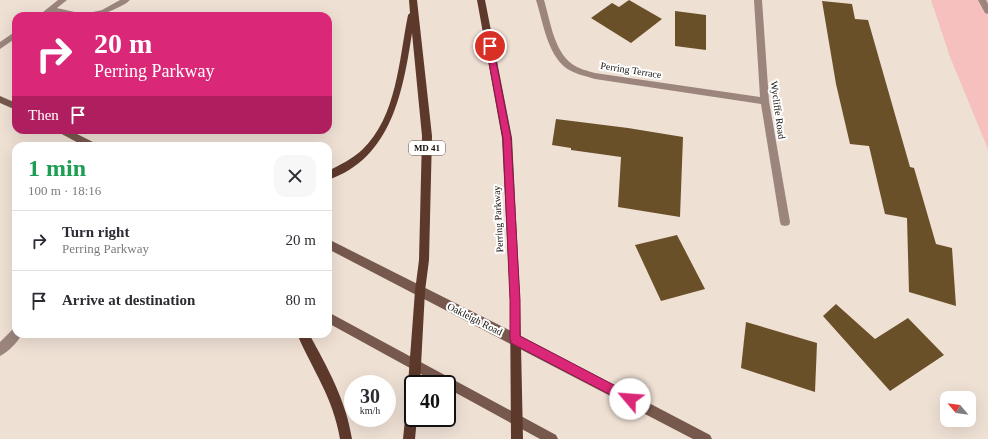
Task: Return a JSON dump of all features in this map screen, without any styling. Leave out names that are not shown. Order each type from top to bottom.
[{"type":"main road","name":"Perring Parkway","points":[[481,0],[507,138],[515,300],[517,439]]},
{"type":"main road","points":[[332,174],[348,166],[370,147],[384,126],[394,102],[414,2]]},
{"type":"main road","name":"MD 41","points":[[414,2],[428,136],[424,260],[420,291],[415,375]]},
{"type":"main road","points":[[305,338],[324,372],[344,425],[346,439]]},
{"type":"main road","points":[[409,439],[410,427]]},
{"type":"street","points":[[48,12],[63,0]]},
{"type":"street","points":[[104,12],[126,0]]},
{"type":"street","name":"Perring Terrace","points":[[540,0],[558,54],[568,66],[580,72],[595,76],[765,102]]},
{"type":"street","name":"Wycliffe Road","points":[[758,0],[765,102],[785,222]]},
{"type":"street","points":[[982,0],[988,11]]},
{"type":"street","points":[[52,9],[66,12]]},
{"type":"street","points":[[0,46],[12,37]]},
{"type":"street","points":[[0,99],[12,105]]},
{"type":"street","points":[[69,134],[84,142]]},
{"type":"street","name":"Oakleigh Road","points":[[332,246],[515,339],[706,439]]},
{"type":"street","points":[[332,319],[552,439]]},
{"type":"street","points":[[0,350],[12,338]]},
{"type":"shaded area","points":[[931,0],[988,0],[988,149],[950,57]]},
{"type":"building","points":[[629,0],[662,19],[631,43],[591,18],[612,3],[619,7]]},
{"type":"building","points":[[822,1],[852,4],[855,19],[868,20],[910,167],[914,168],[936,244],[952,248],[956,306],[909,292],[907,218],[885,214],[869,146],[850,144],[836,84]]},
{"type":"building","points":[[675,11],[706,15],[706,50],[675,46]]},
{"type":"building","points":[[556,119],[683,137],[680,217],[618,207],[621,157],[571,150],[571,148],[552,145]]},
{"type":"building","points":[[677,235],[705,289],[661,301],[635,245]]},
{"type":"building","points":[[836,304],[875,339],[908,318],[944,355],[890,391],[823,316]]},
{"type":"building","points":[[746,322],[817,343],[815,392],[741,368]]},
{"type":"route","points":[[490,46],[507,138],[515,300],[515,339],[630,399]]}]
